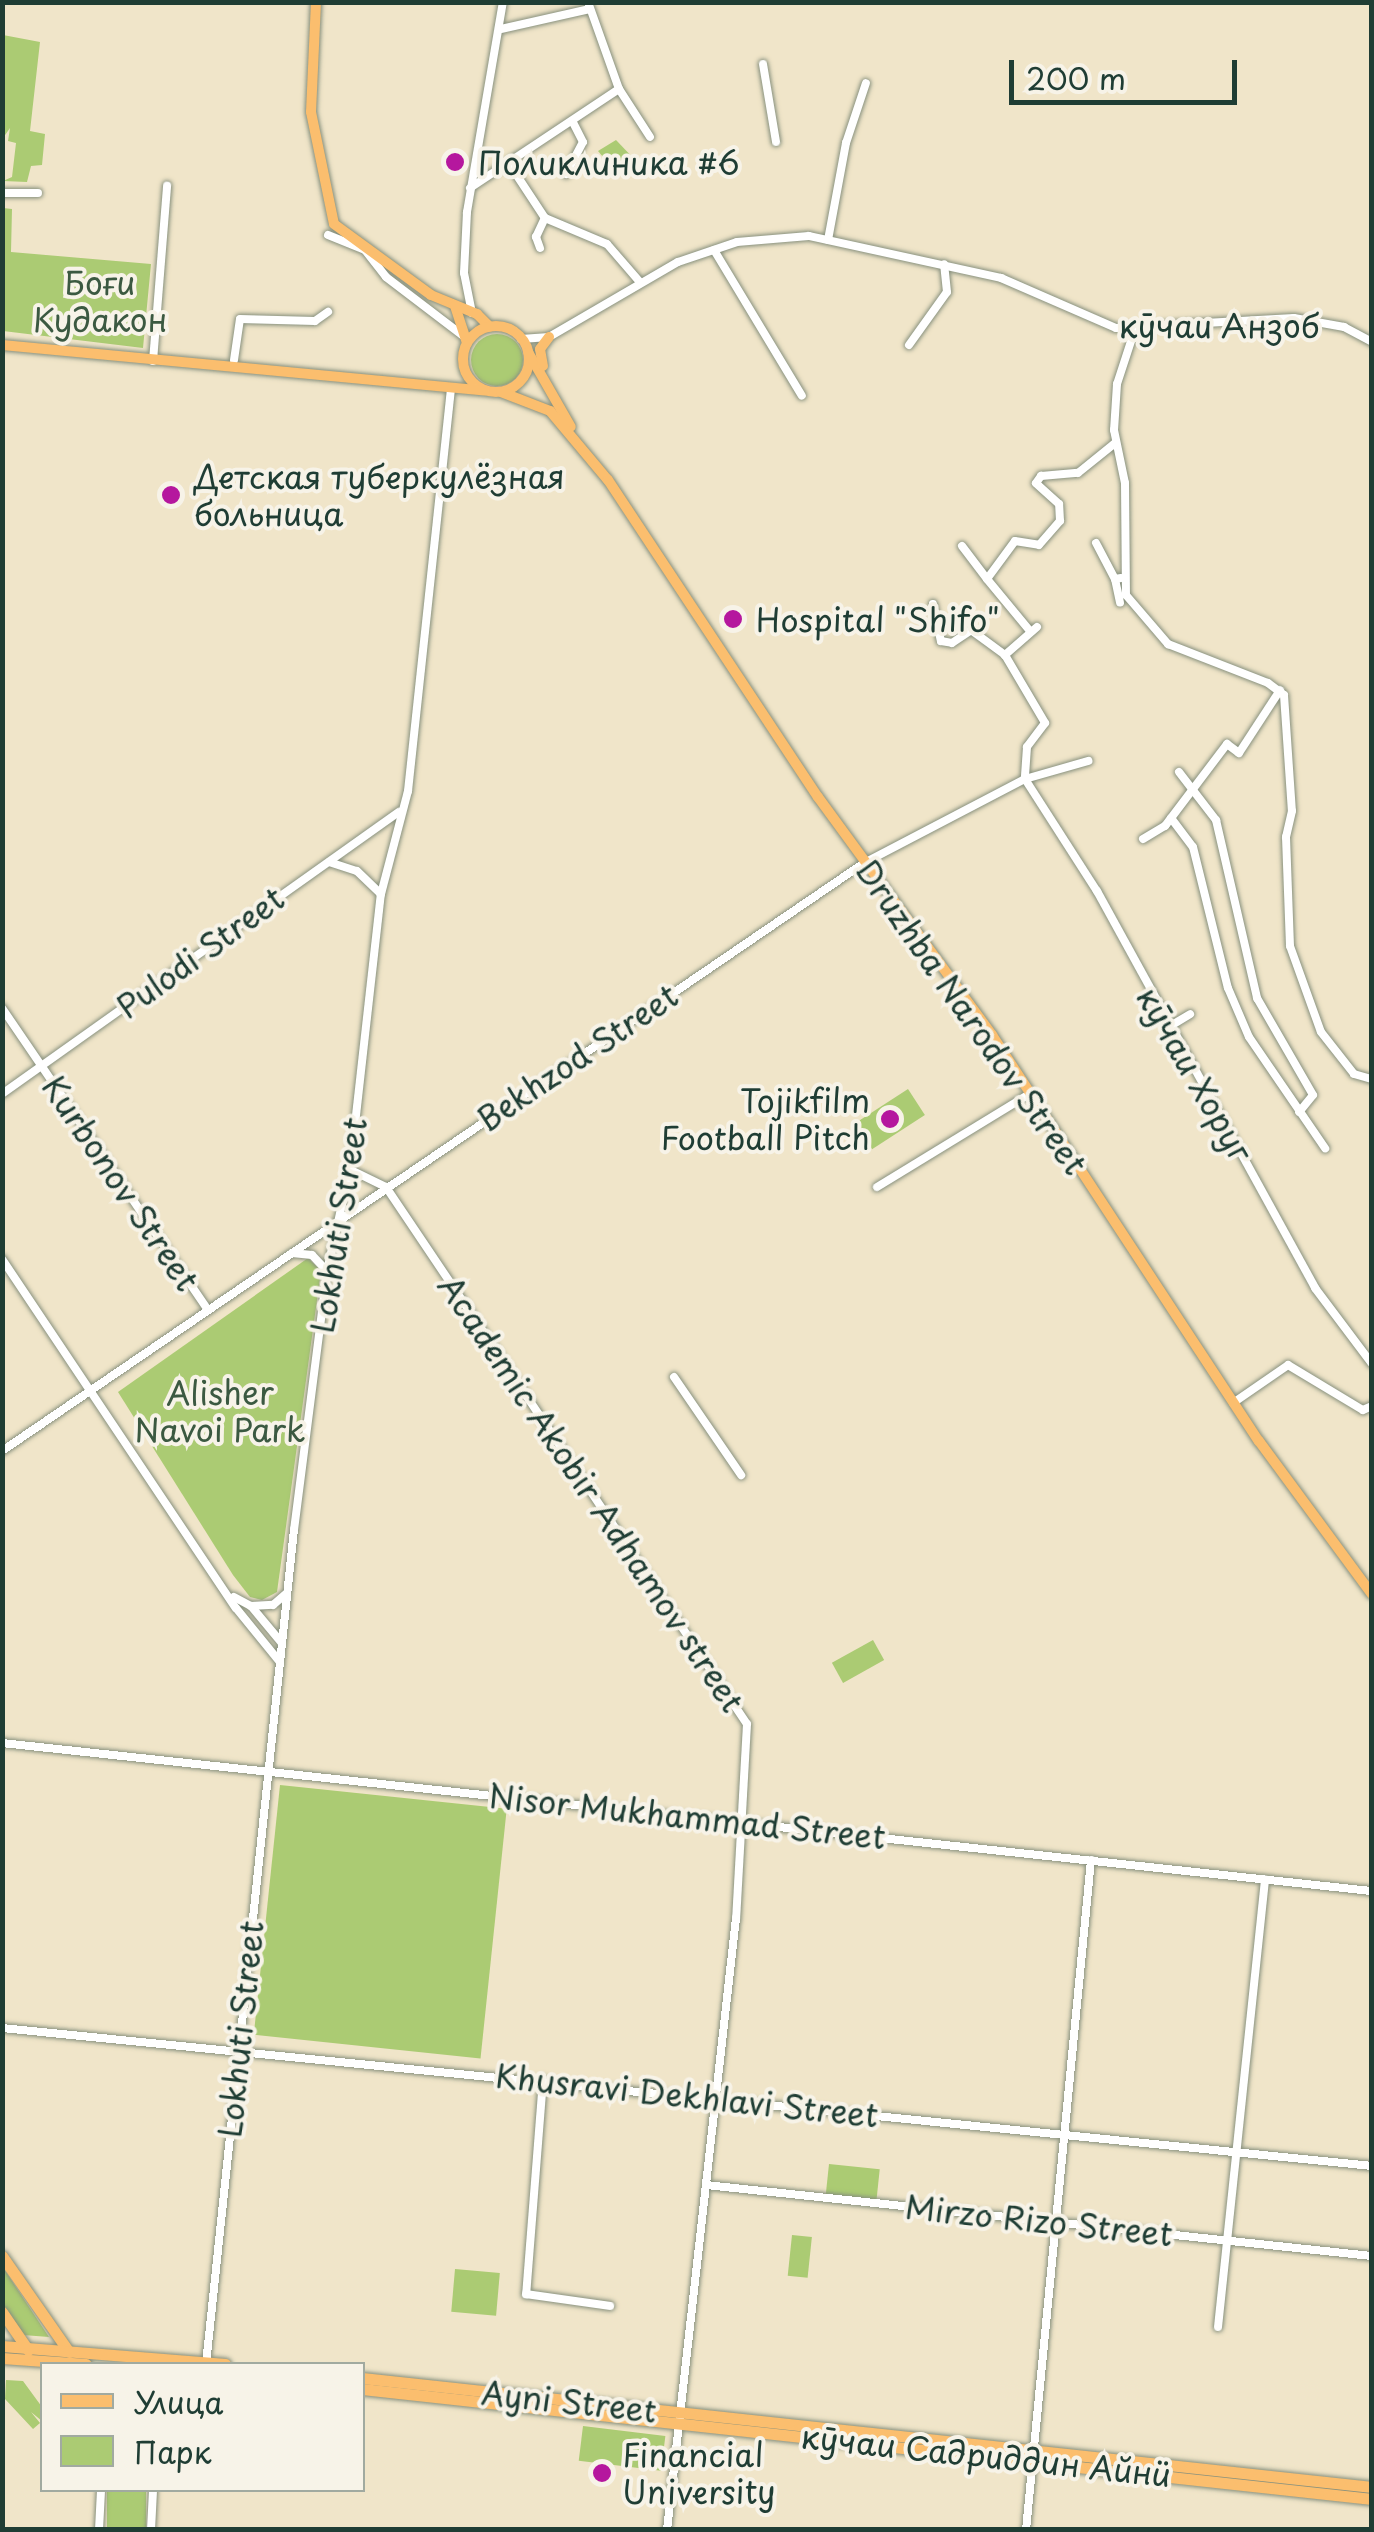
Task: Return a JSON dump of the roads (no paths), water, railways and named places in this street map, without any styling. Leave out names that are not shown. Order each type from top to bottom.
[{"type":"highway","points":[[2,2256],[69,2352]]},
{"type":"highway","points":[[2,2312],[39,2366]]},
{"type":"highway","points":[[2,2346],[166,2362]]},
{"type":"highway","points":[[2,2358],[39,2366]]},
{"type":"highway","name":"Ayni Street","points":[[365,2378],[678,2418]]},
{"type":"highway","name":"кӯчаи Садриддин Айнӣ","points":[[365,2388],[1033,2454],[1372,2500]]},
{"type":"highway","points":[[1033,2454],[1372,2487]]},
{"type":"main road","points":[[316,2],[311,112],[334,224],[451,305],[522,339],[546,374]]},
{"type":"main road","points":[[451,305],[466,340],[463,362],[451,388]]},
{"type":"main road","points":[[466,340],[490,327]]},
{"type":"main road","points":[[549,337],[540,349],[546,374],[575,437]]},
{"type":"main road","points":[[2,344],[153,362],[501,392],[550,411],[575,437]]},
{"type":"main road","points":[[501,392],[523,378],[528,352]]},
{"type":"main road","points":[[463,362],[470,380],[486,391]]},
{"type":"main road","name":"Druzhba Narodov Street","points":[[575,437],[864,862],[1031,1092],[1233,1403],[1372,1594]]},
{"type":"street","points":[[472,312],[464,272],[470,188],[501,30],[502,2]]},
{"type":"street","points":[[563,2],[568,15]]},
{"type":"street","points":[[501,30],[568,15],[589,6],[619,89],[650,137]]},
{"type":"street","points":[[763,64],[776,142]]},
{"type":"street","points":[[828,240],[846,143],[866,83]]},
{"type":"street","points":[[470,188],[510,166],[619,89]]},
{"type":"street","points":[[566,174],[583,142],[573,122]]},
{"type":"street","points":[[510,166],[545,218],[607,244],[639,281]]},
{"type":"street","points":[[153,362],[167,186]]},
{"type":"street","points":[[2,193],[38,193]]},
{"type":"street","points":[[540,248],[536,237],[545,218]]},
{"type":"street","points":[[328,235],[366,250],[386,277],[466,340]]},
{"type":"street","name":"кӯчаи Анзоб","points":[[549,337],[639,281],[737,242],[777,236],[828,240],[1002,278],[1080,318],[1135,330],[1294,318],[1344,327],[1372,342]]},
{"type":"street","points":[[714,250],[802,396]]},
{"type":"street","points":[[909,345],[946,292],[944,264]]},
{"type":"street","points":[[234,360],[240,320],[314,321],[328,312]]},
{"type":"street","points":[[1120,602],[1124,483],[1115,443],[1117,384],[1135,330]]},
{"type":"street","points":[[522,339],[549,337]]},
{"type":"street","name":"Lokhuti Street","points":[[206,2362],[287,1593],[327,1271],[342,1221],[350,1169],[381,894],[408,790],[451,388]]},
{"type":"street","points":[[987,579],[1017,540],[1038,545],[1060,521],[1060,504],[1036,482],[1041,476],[1078,472],[1115,443]]},
{"type":"street","points":[[1096,543],[1138,615],[1168,644],[1280,690]]},
{"type":"street","points":[[962,546],[1034,629],[1005,655]]},
{"type":"street","points":[[933,604],[942,641],[952,643],[970,630],[1005,655],[1045,723],[1027,747],[1025,780]]},
{"type":"street","points":[[1143,839],[1171,818],[1190,786],[1227,744],[1239,752],[1280,690]]},
{"type":"street","points":[[1280,690],[1288,721],[1289,933],[1297,976],[1321,1032],[1354,1074],[1372,1080]]},
{"type":"street","name":"Bekhzod Street","points":[[2,1451],[864,862],[1025,780],[1088,761]]},
{"type":"street","points":[[1179,772],[1216,820],[1261,1010],[1313,1094],[1299,1112]]},
{"type":"street","name":"кӯчаи Хоруг","points":[[1025,780],[1097,891],[1167,1028],[1315,1288],[1372,1364]]},
{"type":"street","name":"Pulodi Street","points":[[2,1094],[400,812]]},
{"type":"street","points":[[1171,818],[1193,847],[1238,1013],[1325,1148]]},
{"type":"street","points":[[329,862],[357,871],[381,894]]},
{"type":"street","name":"Kurbonov Street","points":[[2,1008],[207,1309]]},
{"type":"street","points":[[1167,1028],[1190,1014]]},
{"type":"street","points":[[876,1187],[1031,1092]]},
{"type":"street","points":[[350,1169],[386,1187]]},
{"type":"street","name":"Academic Akobir Adhamov street","points":[[386,1187],[747,1724],[742,1824],[715,2097],[667,2530]]},
{"type":"street","points":[[292,1253],[312,1256],[327,1271]]},
{"type":"street","points":[[2,1259],[279,1661]]},
{"type":"street","points":[[1233,1403],[1288,1366],[1363,1410],[1372,1406]]},
{"type":"street","points":[[674,1377],[741,1475]]},
{"type":"street","points":[[251,1606],[273,1605],[287,1593]]},
{"type":"street","points":[[234,1597],[251,1606],[281,1642]]},
{"type":"street","name":"Nisor Mukhammad Street","points":[[2,1743],[1372,1891]]},
{"type":"street","points":[[1026,2530],[1091,1860]]},
{"type":"street","points":[[1218,2328],[1265,1879]]},
{"type":"street","name":"Khusravi Dekhlavi Street","points":[[2,2028],[1372,2166]]},
{"type":"street","points":[[543,2080],[526,2294],[610,2306]]},
{"type":"street","name":"Mirzo Rizo Street","points":[[706,2186],[1372,2256]]},
{"type":"street","points":[[99,2530],[100,2492]]},
{"type":"street","points":[[150,2530],[153,2492]]},
{"type":"place","name":"Поликлиника #6","points":[[455,162]]},
{"type":"place","name":"Детская туберкулёзная больница","points":[[171,495]]},
{"type":"place","name":"Hospital \"Shifo\"","points":[[733,619]]},
{"type":"place","name":"Tojikfilm Football Pitch","points":[[890,1119]]},
{"type":"place","name":"Financial University","points":[[602,2473]]},
{"type":"park label","name":"Боғи Кудакон","points":[[100,302]]},
{"type":"park label","name":"Alisher Navoi Park","points":[[220,1412]]}]
